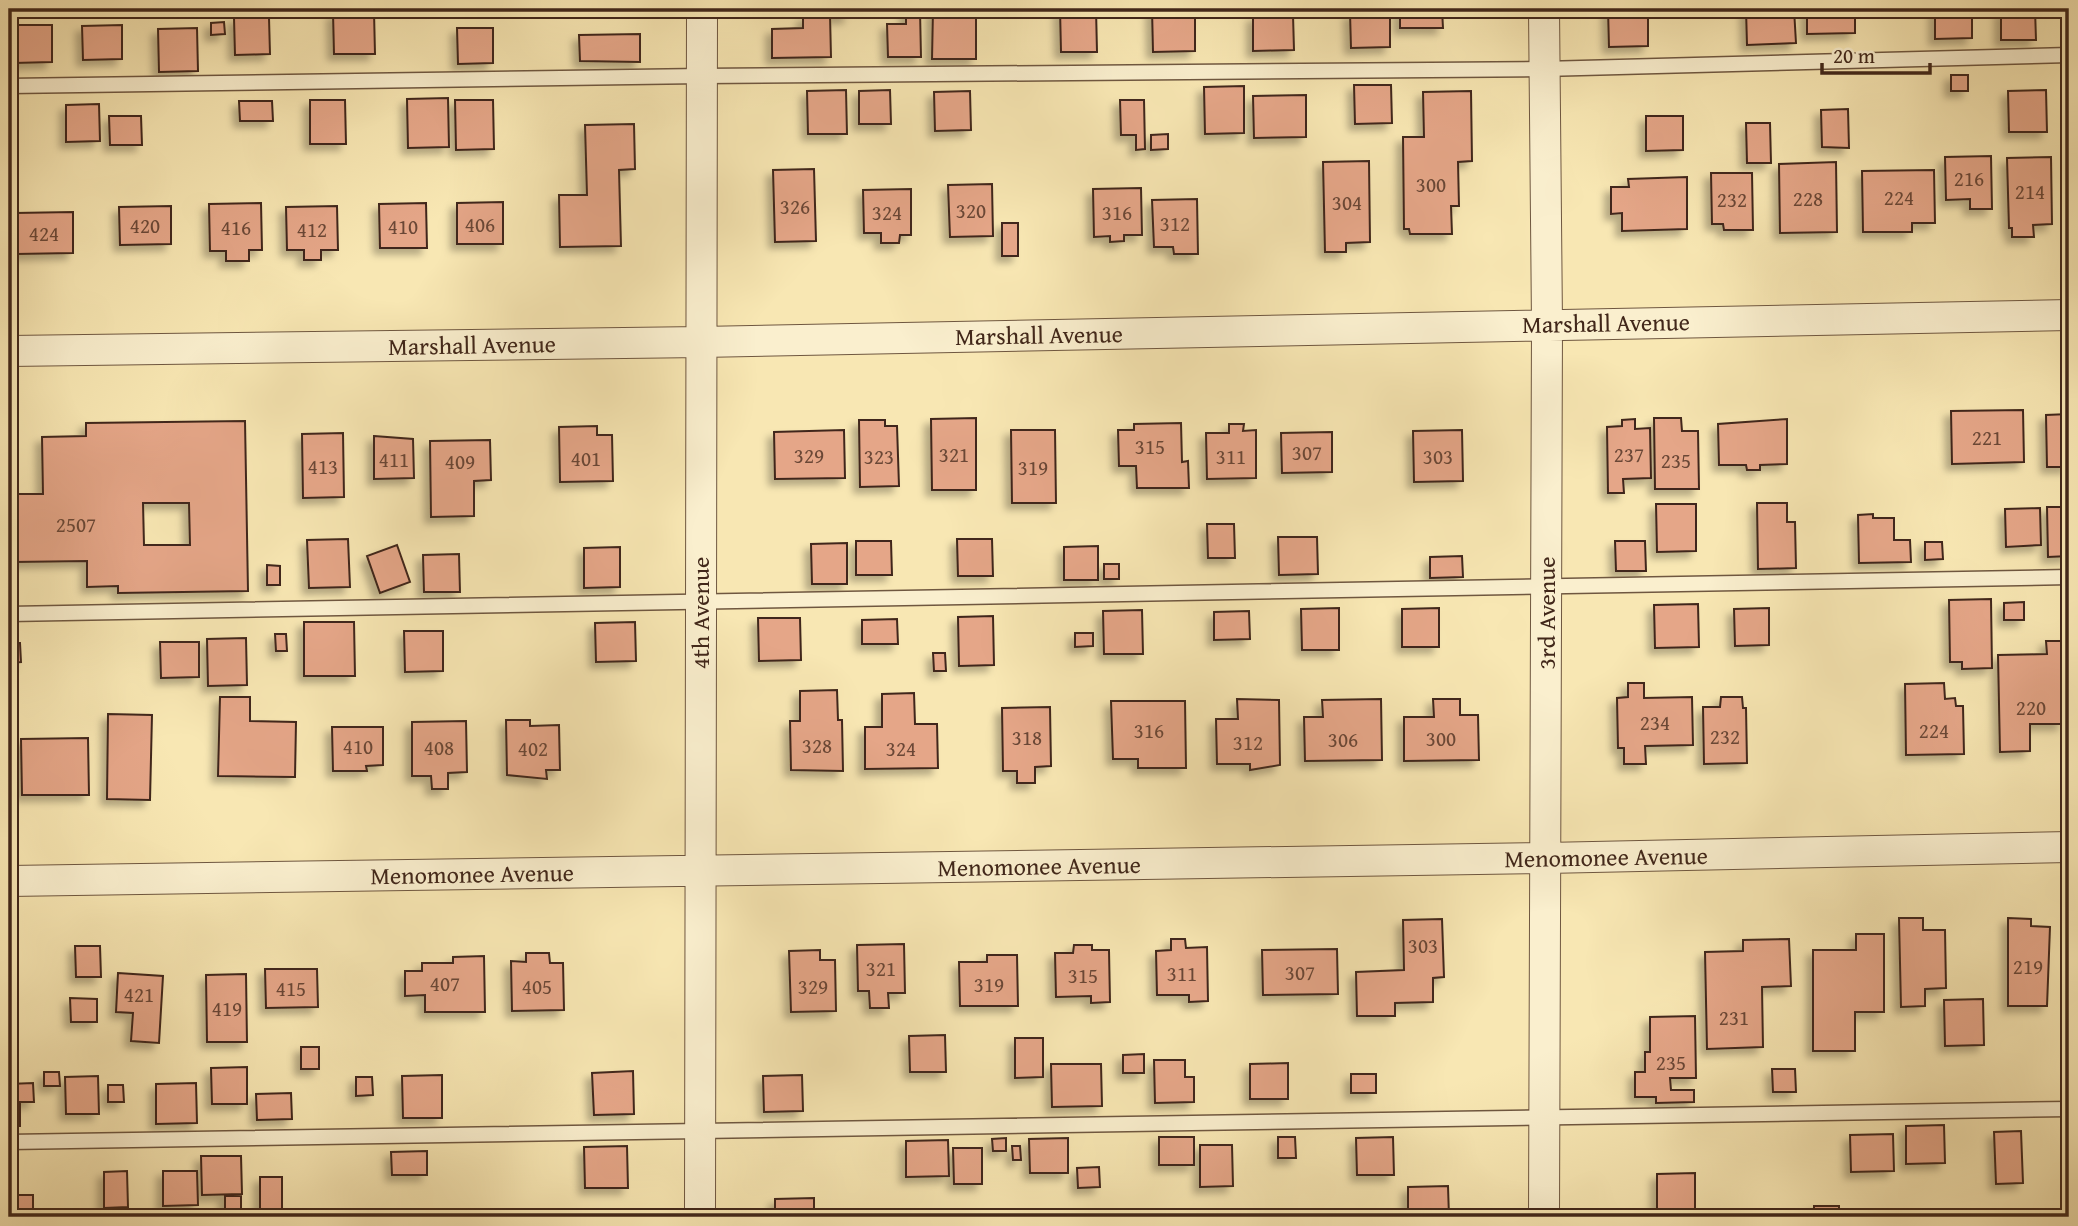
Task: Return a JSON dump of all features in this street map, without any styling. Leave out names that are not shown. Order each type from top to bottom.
[{"type":"street","name":"4th Avenue","points":[[700,1217],[702,9]]},
{"type":"street","name":"3rd Avenue","points":[[1544,9],[1547,324],[1544,1217]]},
{"type":"street","name":"Marshall Avenue","points":[[9,351],[701,342],[2069,315]]},
{"type":"street","name":"Menomonee Avenue","points":[[9,881],[1546,858],[2069,847]]},
{"type":"lane","points":[[9,86],[702,76],[1543,69],[2069,55]]},
{"type":"lane","points":[[9,614],[2069,577]]},
{"type":"lane","points":[[9,1142],[2069,1109]]},
{"type":"building","points":[[833,9],[849,9],[849,17],[833,17]]},
{"type":"building","points":[[1060,9],[1096,9],[1097,52],[1061,52]]},
{"type":"building","points":[[1152,9],[1195,9],[1195,51],[1153,52]]},
{"type":"building","points":[[1400,9],[1442,9],[1443,28],[1400,28]]},
{"type":"building","points":[[1608,9],[1648,9],[1648,46],[1609,47]]},
{"type":"building","points":[[1746,9],[1794,9],[1796,43],[1747,45]]},
{"type":"building","points":[[1807,9],[1855,9],[1855,33],[1807,34]]},
{"type":"building","points":[[1935,9],[1972,9],[1972,38],[1935,39]]},
{"type":"building","points":[[2035,9],[2036,40],[2001,40],[2001,10]]},
{"type":"building","points":[[906,10],[920,10],[921,57],[888,57],[887,24],[906,24]]},
{"type":"building","points":[[933,10],[976,10],[976,59],[932,59]]},
{"type":"building","points":[[374,12],[375,54],[334,54],[333,13]]},
{"type":"building","points":[[1390,12],[1390,47],[1351,48],[1350,13]]},
{"type":"building","points":[[830,15],[831,57],[772,58],[772,29],[803,28],[803,16]]},
{"type":"building","points":[[1293,15],[1294,50],[1253,51],[1253,16]]},
{"type":"building","points":[[234,18],[269,18],[270,54],[235,55]]},
{"type":"building","points":[[224,22],[225,34],[211,35],[211,23]]},
{"type":"building","points":[[13,25],[52,25],[52,62],[14,63]]},
{"type":"building","points":[[122,25],[122,59],[83,60],[82,26]]},
{"type":"building","points":[[197,28],[198,71],[159,72],[158,29]]},
{"type":"building","points":[[457,28],[493,28],[493,63],[458,64]]},
{"type":"building","points":[[640,34],[640,62],[580,61],[579,35]]},
{"type":"building","points":[[1951,75],[1968,75],[1968,91],[1951,91]]},
{"type":"building","points":[[1354,85],[1391,85],[1392,123],[1355,124]]},
{"type":"building","points":[[1244,86],[1244,133],[1205,134],[1204,87]]},
{"type":"building","points":[[846,90],[847,134],[808,134],[807,91]]},
{"type":"building","points":[[890,90],[891,124],[859,124],[859,91]]},
{"type":"building","points":[[2046,90],[2047,132],[2009,132],[2008,91]]},
{"type":"building","points":[[970,91],[971,130],[935,131],[934,92]]},
{"type":"building","points":[[1471,91],[1472,161],[1458,162],[1459,206],[1451,206],[1452,234],[1410,234],[1409,229],[1404,229],[1403,137],[1424,137],[1423,92]]},
{"type":"building","points":[[1306,95],[1306,137],[1254,138],[1253,96]]},
{"type":"building","points":[[448,98],[449,147],[408,148],[407,99]]},
{"type":"building","points":[[310,100],[345,100],[346,144],[310,144]]},
{"type":"building","points":[[455,100],[493,100],[494,149],[456,150]]},
{"type":"building","points":[[1120,100],[1144,100],[1145,149],[1136,150],[1136,135],[1121,135]]},
{"type":"building","points":[[239,101],[272,101],[273,121],[240,121]]},
{"type":"building","points":[[99,104],[100,141],[66,142],[66,105]]},
{"type":"building","points":[[1848,109],[1849,148],[1822,147],[1821,110]]},
{"type":"building","points":[[109,116],[141,116],[142,145],[110,145]]},
{"type":"building","points":[[1646,116],[1683,116],[1683,150],[1646,151]]},
{"type":"building","points":[[1746,123],[1770,123],[1771,163],[1747,163]]},
{"type":"building","points":[[634,124],[635,169],[619,170],[621,246],[560,247],[559,195],[587,195],[585,125]]},
{"type":"building","points":[[1168,134],[1168,149],[1151,150],[1151,135]]},
{"type":"building","points":[[1991,156],[1992,209],[1970,209],[1970,199],[1946,200],[1945,157]]},
{"type":"building","points":[[2051,157],[2052,224],[2033,225],[2034,237],[2012,237],[2012,228],[2009,228],[2007,158]]},
{"type":"building","points":[[1369,161],[1370,242],[1346,243],[1346,252],[1325,252],[1323,162]]},
{"type":"building","points":[[1836,162],[1837,232],[1780,233],[1779,164]]},
{"type":"building","points":[[814,169],[816,241],[775,242],[773,170]]},
{"type":"building","points":[[1934,170],[1935,223],[1912,223],[1912,232],[1863,232],[1862,171]]},
{"type":"building","points":[[1711,173],[1752,173],[1753,230],[1724,230],[1723,224],[1712,224]]},
{"type":"building","points":[[1687,177],[1687,229],[1622,231],[1622,213],[1611,214],[1611,187],[1629,187],[1628,179]]},
{"type":"building","points":[[992,184],[993,236],[950,237],[948,185]]},
{"type":"building","points":[[1141,188],[1142,235],[1124,235],[1124,241],[1110,242],[1110,236],[1094,237],[1093,189]]},
{"type":"building","points":[[911,189],[911,235],[900,235],[899,243],[881,243],[881,233],[864,233],[863,190]]},
{"type":"building","points":[[1197,199],[1198,254],[1174,254],[1173,247],[1154,247],[1152,200]]},
{"type":"building","points":[[503,202],[503,244],[457,244],[457,203]]},
{"type":"building","points":[[261,203],[262,250],[249,250],[249,261],[226,261],[226,251],[210,251],[209,204]]},
{"type":"building","points":[[426,203],[427,248],[380,248],[379,204]]},
{"type":"building","points":[[171,206],[171,244],[120,245],[119,207]]},
{"type":"building","points":[[337,206],[338,250],[321,250],[321,260],[304,260],[304,250],[287,250],[286,207]]},
{"type":"building","points":[[73,212],[73,253],[16,254],[15,213]]},
{"type":"building","points":[[1002,223],[1018,223],[1018,256],[1002,256]]},
{"type":"building","points":[[2023,410],[2024,462],[1952,464],[1951,411]]},
{"type":"building","points":[[2069,414],[2069,467],[2047,467],[2046,415]]},
{"type":"building","points":[[976,418],[976,490],[932,490],[931,419]]},
{"type":"building","points":[[1654,418],[1681,418],[1682,431],[1698,431],[1699,489],[1655,489]]},
{"type":"building","points":[[1635,419],[1635,429],[1650,428],[1651,478],[1623,479],[1624,493],[1608,493],[1607,427],[1622,426],[1622,420]]},
{"type":"building","points":[[1787,419],[1787,464],[1760,465],[1760,470],[1747,470],[1746,465],[1719,465],[1718,424]]},
{"type":"building","points":[[859,420],[885,420],[885,426],[897,426],[899,486],[860,487]]},
{"type":"building","points":[[245,421],[248,591],[118,593],[118,586],[87,587],[87,561],[13,562],[13,588],[9,588],[9,494],[43,494],[42,437],[86,436],[86,423]],"holes":[[[143,503],[189,503],[190,545],[144,545]]]},
{"type":"building","points":[[1181,423],[1182,462],[1188,461],[1189,488],[1137,488],[1136,466],[1119,466],[1118,430],[1134,430],[1134,424]]},
{"type":"building","points":[[1229,424],[1244,424],[1243,431],[1256,430],[1256,478],[1207,479],[1206,433],[1229,433]]},
{"type":"building","points":[[597,426],[597,435],[612,435],[613,481],[560,482],[559,427]]},
{"type":"building","points":[[844,430],[845,478],[775,479],[774,432]]},
{"type":"building","points":[[1011,430],[1055,430],[1056,503],[1012,503]]},
{"type":"building","points":[[1462,430],[1463,481],[1414,482],[1413,431]]},
{"type":"building","points":[[1332,432],[1332,472],[1282,473],[1281,433]]},
{"type":"building","points":[[343,433],[344,497],[303,498],[302,434]]},
{"type":"building","points":[[374,436],[413,439],[414,478],[374,479]]},
{"type":"building","points":[[490,440],[491,480],[474,481],[474,516],[431,517],[430,441]]},
{"type":"building","points":[[1757,503],[1787,503],[1787,522],[1795,522],[1796,568],[1758,569]]},
{"type":"building","points":[[1656,504],[1696,504],[1696,551],[1657,552]]},
{"type":"building","points":[[2047,507],[2069,507],[2069,556],[2048,557]]},
{"type":"building","points":[[2040,508],[2041,545],[2006,547],[2005,509]]},
{"type":"building","points":[[1873,514],[1873,518],[1894,518],[1894,540],[1910,540],[1911,562],[1859,563],[1858,515]]},
{"type":"building","points":[[1207,524],[1234,524],[1235,558],[1208,558]]},
{"type":"building","points":[[1278,537],[1317,537],[1318,574],[1279,575]]},
{"type":"building","points":[[348,539],[350,587],[309,588],[307,540]]},
{"type":"building","points":[[957,539],[992,539],[993,576],[958,576]]},
{"type":"building","points":[[856,541],[891,541],[892,575],[856,575]]},
{"type":"building","points":[[1615,541],[1645,541],[1646,571],[1616,571]]},
{"type":"building","points":[[1925,542],[1942,542],[1943,559],[1925,560]]},
{"type":"building","points":[[847,543],[847,584],[812,584],[811,544]]},
{"type":"building","points":[[397,545],[410,582],[380,593],[367,556]]},
{"type":"building","points":[[1098,546],[1098,580],[1064,580],[1064,547]]},
{"type":"building","points":[[620,547],[620,587],[584,588],[584,548]]},
{"type":"building","points":[[459,554],[460,592],[424,592],[423,555]]},
{"type":"building","points":[[1462,556],[1463,577],[1430,578],[1430,557]]},
{"type":"building","points":[[1104,564],[1119,564],[1119,579],[1104,579]]},
{"type":"building","points":[[267,565],[280,566],[280,585],[267,585]]},
{"type":"building","points":[[1991,599],[1992,668],[1962,669],[1962,662],[1950,662],[1949,600]]},
{"type":"building","points":[[2024,602],[2024,620],[2004,620],[2004,603]]},
{"type":"building","points":[[1698,604],[1699,647],[1655,648],[1654,605]]},
{"type":"building","points":[[1339,608],[1339,650],[1302,650],[1301,609]]},
{"type":"building","points":[[1439,608],[1439,647],[1402,647],[1402,609]]},
{"type":"building","points":[[1769,608],[1769,645],[1735,646],[1734,609]]},
{"type":"building","points":[[1142,610],[1143,654],[1104,654],[1103,611]]},
{"type":"building","points":[[1249,611],[1250,639],[1214,640],[1214,612]]},
{"type":"building","points":[[993,616],[994,665],[959,666],[958,617]]},
{"type":"building","points":[[758,618],[800,618],[801,660],[759,661]]},
{"type":"building","points":[[897,619],[898,644],[862,644],[862,620]]},
{"type":"building","points":[[304,622],[354,622],[355,676],[304,676]]},
{"type":"building","points":[[635,622],[636,661],[596,662],[595,623]]},
{"type":"building","points":[[404,631],[443,631],[443,671],[405,672]]},
{"type":"building","points":[[1075,633],[1093,633],[1093,646],[1075,647]]},
{"type":"building","points":[[275,634],[286,634],[287,651],[276,651]]},
{"type":"building","points":[[246,638],[247,685],[208,686],[207,639]]},
{"type":"building","points":[[2046,641],[2069,641],[2069,689],[2062,689],[2063,724],[2030,724],[2030,751],[2000,752],[1998,655],[2047,654]]},
{"type":"building","points":[[160,642],[199,642],[199,677],[161,678]]},
{"type":"building","points":[[9,643],[20,643],[21,662],[9,663]]},
{"type":"building","points":[[933,653],[945,653],[946,671],[934,671]]},
{"type":"building","points":[[1628,683],[1644,683],[1644,698],[1692,697],[1693,745],[1645,746],[1646,764],[1624,764],[1624,748],[1618,748],[1617,698],[1628,697]]},
{"type":"building","points":[[1944,683],[1945,699],[1955,698],[1956,706],[1963,706],[1964,754],[1906,755],[1905,684]]},
{"type":"building","points":[[837,690],[838,720],[842,720],[843,771],[791,770],[790,721],[800,721],[800,691]]},
{"type":"building","points":[[914,693],[915,724],[937,724],[938,768],[865,769],[865,727],[882,727],[882,694]]},
{"type":"building","points":[[220,697],[250,697],[250,721],[296,722],[295,777],[218,776]]},
{"type":"building","points":[[1721,697],[1742,697],[1743,708],[1746,708],[1747,763],[1704,764],[1703,707],[1720,707]]},
{"type":"building","points":[[1237,699],[1279,700],[1280,765],[1250,770],[1250,764],[1217,764],[1216,719],[1238,719]]},
{"type":"building","points":[[1381,699],[1382,760],[1305,761],[1304,717],[1323,717],[1322,700]]},
{"type":"building","points":[[1433,699],[1460,699],[1460,715],[1478,715],[1479,760],[1404,761],[1404,717],[1434,717]]},
{"type":"building","points":[[1111,701],[1185,701],[1186,768],[1138,768],[1138,759],[1113,759]]},
{"type":"building","points":[[1050,707],[1051,766],[1035,767],[1035,783],[1017,783],[1017,771],[1003,771],[1002,708]]},
{"type":"building","points":[[108,714],[152,715],[150,800],[107,799]]},
{"type":"building","points":[[506,720],[530,720],[530,726],[559,725],[560,770],[546,770],[547,779],[507,775]]},
{"type":"building","points":[[466,721],[467,772],[448,773],[448,789],[432,789],[431,776],[412,776],[412,722]]},
{"type":"building","points":[[332,727],[383,727],[383,765],[366,766],[367,771],[333,771]]},
{"type":"building","points":[[88,738],[89,795],[22,795],[21,739]]},
{"type":"building","points":[[1899,918],[1923,918],[1923,930],[1945,930],[1946,988],[1925,989],[1925,1006],[1901,1007]]},
{"type":"building","points":[[2008,918],[2031,919],[2031,926],[2050,927],[2047,1006],[2008,1006]]},
{"type":"building","points":[[1442,919],[1444,977],[1433,978],[1433,1002],[1395,1003],[1395,1016],[1357,1016],[1356,972],[1404,970],[1403,920]]},
{"type":"building","points":[[1856,934],[1884,934],[1884,1012],[1855,1012],[1855,1051],[1813,1051],[1813,950],[1856,950]]},
{"type":"building","points":[[1171,939],[1185,939],[1186,948],[1207,947],[1208,1001],[1189,1002],[1189,995],[1157,995],[1156,951],[1171,950]]},
{"type":"building","points":[[1789,939],[1791,986],[1762,987],[1763,1047],[1707,1049],[1705,952],[1743,951],[1743,940]]},
{"type":"building","points":[[904,944],[905,993],[888,993],[889,1008],[870,1008],[869,991],[858,991],[857,945]]},
{"type":"building","points":[[1074,945],[1092,945],[1092,950],[1109,950],[1110,1002],[1091,1003],[1091,996],[1056,997],[1055,953],[1073,953]]},
{"type":"building","points":[[75,946],[100,946],[101,977],[76,977]]},
{"type":"building","points":[[1337,949],[1338,994],[1263,995],[1262,950]]},
{"type":"building","points":[[820,950],[820,960],[835,960],[836,1011],[791,1012],[789,951]]},
{"type":"building","points":[[526,953],[549,953],[550,963],[563,963],[564,1010],[512,1011],[511,961],[526,962]]},
{"type":"building","points":[[987,955],[1017,955],[1018,1006],[960,1006],[959,962],[987,962]]},
{"type":"building","points":[[484,956],[485,1012],[425,1012],[425,995],[405,996],[405,971],[422,971],[422,963],[453,963],[453,957]]},
{"type":"building","points":[[265,969],[317,969],[318,1007],[266,1008]]},
{"type":"building","points":[[118,973],[163,976],[159,1043],[131,1041],[133,1013],[116,1012]]},
{"type":"building","points":[[246,974],[247,1042],[207,1042],[206,975]]},
{"type":"building","points":[[70,998],[97,999],[97,1022],[71,1022]]},
{"type":"building","points":[[1983,999],[1984,1045],[1945,1046],[1944,1000]]},
{"type":"building","points":[[1695,1016],[1696,1078],[1670,1078],[1671,1090],[1694,1090],[1694,1102],[1656,1103],[1656,1097],[1635,1097],[1635,1072],[1645,1072],[1645,1052],[1650,1052],[1650,1017]]},
{"type":"building","points":[[945,1035],[946,1072],[910,1072],[909,1036]]},
{"type":"building","points":[[1015,1038],[1043,1038],[1043,1077],[1015,1078]]},
{"type":"building","points":[[301,1047],[319,1047],[319,1069],[301,1069]]},
{"type":"building","points":[[1144,1054],[1144,1073],[1123,1073],[1123,1055]]},
{"type":"building","points":[[1154,1060],[1185,1060],[1185,1077],[1194,1077],[1194,1102],[1155,1103]]},
{"type":"building","points":[[1288,1063],[1288,1099],[1250,1099],[1250,1064]]},
{"type":"building","points":[[1051,1064],[1101,1064],[1102,1106],[1052,1107]]},
{"type":"building","points":[[247,1067],[247,1104],[212,1104],[211,1068]]},
{"type":"building","points":[[1772,1069],[1795,1069],[1796,1092],[1773,1092]]},
{"type":"building","points":[[633,1071],[634,1114],[594,1115],[592,1073]]},
{"type":"building","points":[[44,1072],[59,1072],[60,1086],[44,1086]]},
{"type":"building","points":[[1351,1074],[1376,1074],[1376,1093],[1351,1093]]},
{"type":"building","points":[[442,1075],[442,1118],[403,1118],[402,1076]]},
{"type":"building","points":[[802,1075],[803,1111],[764,1112],[763,1076]]},
{"type":"building","points":[[98,1076],[99,1114],[66,1114],[65,1077]]},
{"type":"building","points":[[356,1077],[372,1077],[373,1095],[356,1096]]},
{"type":"building","points":[[33,1083],[34,1102],[20,1102],[20,1126],[9,1126],[9,1084]]},
{"type":"building","points":[[196,1083],[197,1123],[156,1124],[156,1084]]},
{"type":"building","points":[[108,1085],[123,1085],[124,1102],[108,1102]]},
{"type":"building","points":[[291,1093],[292,1119],[257,1120],[256,1094]]},
{"type":"building","points":[[1944,1125],[1945,1163],[1906,1164],[1906,1126]]},
{"type":"building","points":[[2021,1131],[2023,1183],[1996,1184],[1994,1132]]},
{"type":"building","points":[[1893,1134],[1894,1171],[1851,1172],[1850,1135]]},
{"type":"building","points":[[1159,1137],[1194,1137],[1194,1165],[1159,1165]]},
{"type":"building","points":[[1278,1137],[1295,1137],[1296,1158],[1278,1158]]},
{"type":"building","points":[[1393,1137],[1394,1175],[1357,1175],[1356,1138]]},
{"type":"building","points":[[1006,1138],[1006,1151],[993,1151],[992,1139]]},
{"type":"building","points":[[1068,1138],[1068,1173],[1030,1173],[1029,1139]]},
{"type":"building","points":[[948,1140],[949,1176],[906,1177],[906,1141]]},
{"type":"building","points":[[1200,1145],[1232,1145],[1233,1186],[1200,1187]]},
{"type":"building","points":[[627,1146],[628,1188],[585,1188],[584,1147]]},
{"type":"building","points":[[1012,1146],[1020,1146],[1021,1160],[1013,1160]]},
{"type":"building","points":[[953,1148],[982,1148],[982,1184],[954,1184]]},
{"type":"building","points":[[427,1151],[427,1175],[392,1175],[391,1152]]},
{"type":"building","points":[[201,1156],[241,1156],[242,1194],[202,1195]]},
{"type":"building","points":[[1099,1167],[1100,1187],[1078,1188],[1077,1168]]},
{"type":"building","points":[[127,1171],[128,1207],[104,1208],[104,1172]]},
{"type":"building","points":[[163,1171],[197,1171],[198,1205],[163,1206]]},
{"type":"building","points":[[1695,1173],[1695,1210],[1657,1210],[1657,1174]]},
{"type":"building","points":[[260,1177],[282,1177],[282,1217],[260,1217]]},
{"type":"building","points":[[1448,1186],[1449,1217],[1408,1217],[1408,1187]]},
{"type":"building","points":[[9,1195],[33,1195],[33,1217],[9,1217]]},
{"type":"building","points":[[225,1196],[241,1196],[241,1209],[225,1210]]},
{"type":"building","points":[[814,1198],[814,1217],[775,1217],[775,1199]]},
{"type":"building","points":[[1814,1206],[1839,1206],[1839,1217],[1814,1217]]}]
